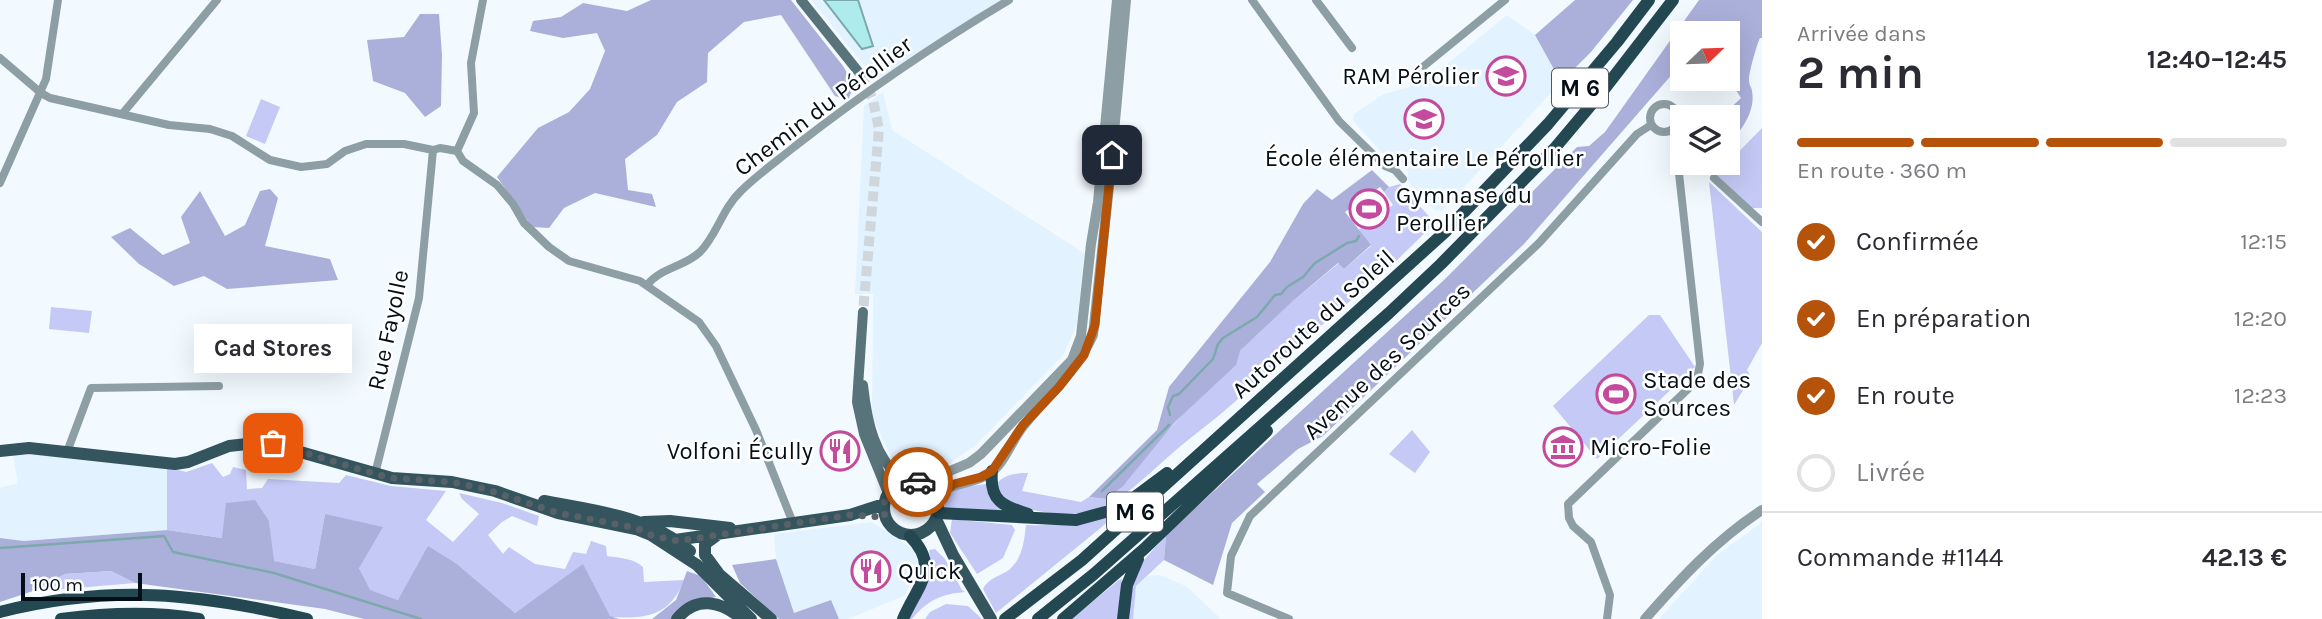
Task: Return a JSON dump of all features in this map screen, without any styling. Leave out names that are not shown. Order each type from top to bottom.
[{"type":"highway","name":"Autoroute du Soleil","points":[[1005,619],[1082,560],[1415,261],[1505,171],[1588,78],[1649,0]]},
{"type":"highway","name":"Autoroute du Soleil","points":[[1038,619],[1094,574],[1389,313],[1498,207],[1554,149],[1673,0]]},
{"type":"highway","points":[[937,516],[1087,518],[1128,502],[1231,419],[1261,399]]},
{"type":"highway","points":[[1063,619],[1144,549],[1266,432],[1277,412]]},
{"type":"highway","points":[[992,471],[992,488],[1005,507],[1045,519]]},
{"type":"highway","points":[[900,619],[927,569],[925,555],[910,536]]},
{"type":"highway","points":[[1124,619],[1127,584],[1144,549]]},
{"type":"highway","points":[[0,612],[35,603],[89,596],[159,594],[219,600],[307,619]]},
{"type":"highway","points":[[61,619],[123,613],[199,619]]},
{"type":"main road","points":[[801,0],[861,75]]},
{"type":"main road","points":[[863,312],[857,402],[894,530],[910,536],[926,531],[937,516]]},
{"type":"main road","points":[[861,358],[870,429],[882,458],[903,482],[921,482],[936,496],[937,516],[953,555],[991,619]]},
{"type":"main road","points":[[0,451],[29,448],[175,464],[188,462],[229,446],[265,442],[392,478],[452,482],[643,522],[670,521],[744,529]]},
{"type":"main road","points":[[651,535],[678,541],[850,515],[885,504],[903,482]]},
{"type":"main road","points":[[495,491],[558,513],[636,528],[651,535],[697,565],[751,619]]},
{"type":"main road","points":[[643,522],[678,541],[771,619]]},
{"type":"main road","points":[[716,536],[705,544],[705,555],[719,574]]},
{"type":"main road","points":[[677,619],[688,609],[707,602],[722,605],[742,619]]},
{"type":"street","points":[[0,183],[46,79],[58,0]]},
{"type":"street","points":[[123,113],[217,0]]},
{"type":"street","points":[[457,151],[474,113],[471,63],[483,0]]},
{"type":"street","name":"Chemin du Pérollier","points":[[647,285],[655,275],[684,263],[703,248],[723,212],[742,189],[822,126],[893,75],[1009,0]]},
{"type":"street","points":[[921,482],[968,463],[981,454],[1072,360],[1083,327],[1117,0]]},
{"type":"street","points":[[936,496],[954,484],[981,477],[992,471],[1023,425],[1059,387],[1084,355],[1095,325],[1126,0]]},
{"type":"street","points":[[1252,0],[1339,121],[1385,166],[1395,170],[1403,179]]},
{"type":"street","points":[[1316,0],[1352,48]]},
{"type":"street","points":[[1424,66],[1505,0]]},
{"type":"street","points":[[0,58],[41,93],[60,100],[169,125],[210,129],[232,136],[270,160],[301,167],[327,164],[345,151],[366,144],[404,144],[433,150],[440,148],[457,151],[463,160],[497,185],[524,223],[549,247],[569,261],[640,281],[690,314],[708,333],[756,430],[793,523]]},
{"type":"street","name":"Avenue des Sources","points":[[1289,619],[1227,593],[1231,556],[1250,516],[1539,243],[1637,134],[1651,125],[1651,111],[1659,104],[1670,106]]},
{"type":"street","points":[[1651,125],[1662,133],[1670,130]]},
{"type":"street","name":"Rue Fayolle","points":[[375,474],[419,298],[433,150]]},
{"type":"street","points":[[1606,619],[1610,595],[1591,542],[1573,526],[1567,513],[1568,504],[1697,379],[1700,364],[1679,175]]},
{"type":"street","points":[[1714,177],[1762,222]]},
{"type":"street","points":[[1089,266],[1093,269],[1094,279],[1098,283]]},
{"type":"street","points":[[66,452],[91,388],[219,386]]},
{"type":"street","points":[[1646,619],[1702,556],[1736,527],[1762,510]]},
{"type":"shaded area","points":[[651,0],[791,0],[843,66],[854,85],[848,100],[835,96],[781,15],[744,22],[708,53],[707,82],[677,102],[657,135],[625,159],[628,190],[652,194],[656,207],[595,193],[564,208],[549,228],[532,227],[497,177],[538,128],[569,112],[590,89],[605,51],[597,33],[563,38],[530,31],[533,21],[561,17],[583,3],[627,11]]},
{"type":"shaded area","points":[[811,0],[1003,0],[876,80]]},
{"type":"shaded area","points":[[824,0],[858,0],[873,46],[862,49]]},
{"type":"shaded area","points":[[1575,0],[1633,0],[1591,52],[1561,82],[1535,35]]},
{"type":"shaded area","points":[[1699,0],[1762,0],[1762,38],[1757,46],[1749,78],[1752,106],[1740,130],[1740,105],[1734,105],[1741,98],[1737,91],[1740,91],[1740,21],[1684,21]]},
{"type":"shaded area","points":[[420,14],[439,14],[442,55],[441,106],[425,117],[405,93],[373,81],[367,40],[404,37]]},
{"type":"shaded area","points":[[1507,15],[1535,35],[1561,82],[1442,211],[1434,210],[1408,182],[1408,172],[1395,157],[1388,159],[1353,121],[1354,114],[1384,94],[1424,83]]},
{"type":"shaded area","points":[[1670,41],[1670,77],[1524,244],[1323,436],[1298,449],[1257,484],[1265,492],[1232,523],[1213,585],[1164,560],[1166,535],[1444,280],[1577,147],[1589,146],[1605,132]]},
{"type":"shaded area","points":[[883,92],[892,130],[1084,253],[1077,324],[1064,354],[977,444],[937,472],[905,476],[893,462],[872,415],[873,294],[855,294],[864,106]]},
{"type":"shaded area","points":[[261,99],[280,107],[265,144],[246,136]]},
{"type":"shaded area","points":[[1762,128],[1762,208],[1750,208],[1716,175],[1740,175],[1740,150]]},
{"type":"shaded area","points":[[1372,170],[1389,187],[1384,192],[1380,187],[1345,212],[1371,245],[1344,269],[1338,263],[1240,351],[1236,365],[1175,422],[1123,486],[1106,499],[1089,497],[1157,430],[1169,387],[1270,262],[1303,204],[1317,189],[1332,200]]},
{"type":"shaded area","points":[[1709,182],[1762,232],[1762,343],[1747,370],[1751,377],[1734,405]]},
{"type":"shaded area","points":[[1400,184],[1435,223],[1390,267],[1130,490],[1099,508],[1082,513],[1062,514],[1017,507],[1005,498],[996,485],[999,481],[1010,475],[1028,473],[1022,491],[1081,502],[1089,497],[1106,499],[1240,351],[1293,301],[1339,263],[1344,269],[1371,246],[1357,231],[1393,205],[1384,192],[1389,187]]},
{"type":"shaded area","points":[[270,189],[278,198],[265,246],[330,259],[338,280],[227,289],[204,276],[174,286],[139,264],[111,237],[130,228],[163,255],[190,243],[181,217],[200,191],[225,236],[245,225],[260,191]]},
{"type":"shaded area","points":[[51,307],[92,311],[89,333],[49,329]]},
{"type":"shaded area","name":"Stade des Sources","points":[[1649,315],[1660,315],[1695,367],[1597,459],[1553,406]]},
{"type":"shaded area","points":[[1412,430],[1430,452],[1415,473],[1389,454]]},
{"type":"shaded area","points":[[13,455],[41,455],[167,467],[167,530],[24,541],[0,538],[0,488],[18,483]]},
{"type":"shaded area","points":[[212,463],[223,477],[230,474],[233,467],[246,470],[247,489],[262,488],[268,479],[339,483],[346,475],[391,486],[446,491],[426,520],[453,542],[479,514],[459,493],[502,503],[539,516],[537,526],[512,516],[488,535],[503,554],[509,547],[535,564],[565,569],[573,552],[586,554],[591,541],[606,546],[607,556],[631,560],[643,567],[644,582],[684,580],[672,601],[664,608],[656,613],[635,617],[610,617],[583,565],[515,613],[457,564],[398,600],[369,590],[359,568],[325,514],[315,569],[273,561],[269,521],[222,538],[167,530],[167,467],[186,472]]},
{"type":"shaded area","points":[[986,484],[1004,511],[944,508],[941,497],[950,489]]},
{"type":"shaded area","points":[[255,500],[269,521],[274,561],[315,569],[325,514],[383,527],[359,568],[370,590],[398,600],[428,546],[457,564],[515,613],[583,564],[610,616],[619,619],[364,619],[325,609],[135,583],[111,571],[65,574],[30,592],[0,602],[0,538],[24,541],[167,530],[222,538],[226,503]]},
{"type":"shaded area","points":[[1117,513],[996,613],[983,589],[1010,569],[1018,559],[1026,525],[1072,523]]},
{"type":"shaded area","points":[[952,519],[1012,525],[1015,530],[1003,558],[977,574],[950,533]]},
{"type":"shaded area","points":[[872,522],[915,550],[919,570],[904,596],[848,619],[839,619],[830,601],[794,614],[776,559],[774,534]]},
{"type":"shaded area","points":[[1762,522],[1762,619],[1659,619],[1716,556]]},
{"type":"shaded area","points":[[1166,535],[1164,560],[1136,586],[1133,619],[1126,619],[1133,578],[1144,560]]},
{"type":"shaded area","points":[[935,549],[945,559],[965,592],[936,599],[912,619],[906,619],[929,575],[929,550]]},
{"type":"shaded area","points":[[776,559],[794,613],[831,600],[839,619],[779,619],[740,583],[732,565]]},
{"type":"shaded area","points":[[111,571],[135,583],[30,592],[65,574]]},
{"type":"shaded area","points":[[687,571],[701,576],[716,597],[688,604],[671,619],[652,619],[676,600]]},
{"type":"shaded area","points":[[1159,575],[1186,586],[1221,619],[1132,619],[1136,586],[1147,576]]},
{"type":"shaded area","points":[[1122,579],[1119,619],[1071,619],[1119,580]]},
{"type":"shaded area","points":[[946,604],[968,606],[982,619],[925,619],[930,612]]},
{"type":"waterway","points":[[1170,415],[1168,407],[1173,396],[1179,394],[1213,359],[1223,338],[1257,317],[1275,295],[1281,294],[1303,277],[1315,263],[1347,243],[1356,241],[1359,236]]},
{"type":"waterway","points":[[1102,491],[1169,425]]},
{"type":"waterway","points":[[0,548],[164,536],[173,552],[274,573],[421,619]]},
{"type":"tunnel","points":[[861,75],[873,100],[879,129],[863,312]]},
{"type":"way so far","points":[[273,443],[375,474],[482,488],[558,513],[636,528],[651,535],[678,541],[850,515],[885,517],[884,504],[893,487],[903,482],[918,482]]},
{"type":"place","name":"RAM Pérolier","points":[[1506,76]]},
{"type":"place","name":"École élémentaire Le Pérollier","points":[[1424,119]]},
{"type":"place","name":"Gymnase du Perollier","points":[[1369,209]]},
{"type":"place","name":"Stade des Sources","points":[[1616,394]]},
{"type":"place","name":"Cad Stores","points":[[273,443]]},
{"type":"place","name":"Micro-Folie","points":[[1563,447]]},
{"type":"place","name":"Volfoni Écully","points":[[840,451]]},
{"type":"place","name":"Quick","points":[[871,571]]},
{"type":"route","points":[[918,482],[928,487],[936,496],[954,484],[987,475],[995,468],[1023,425],[1059,387],[1084,355],[1095,325],[1112,155]]}]
